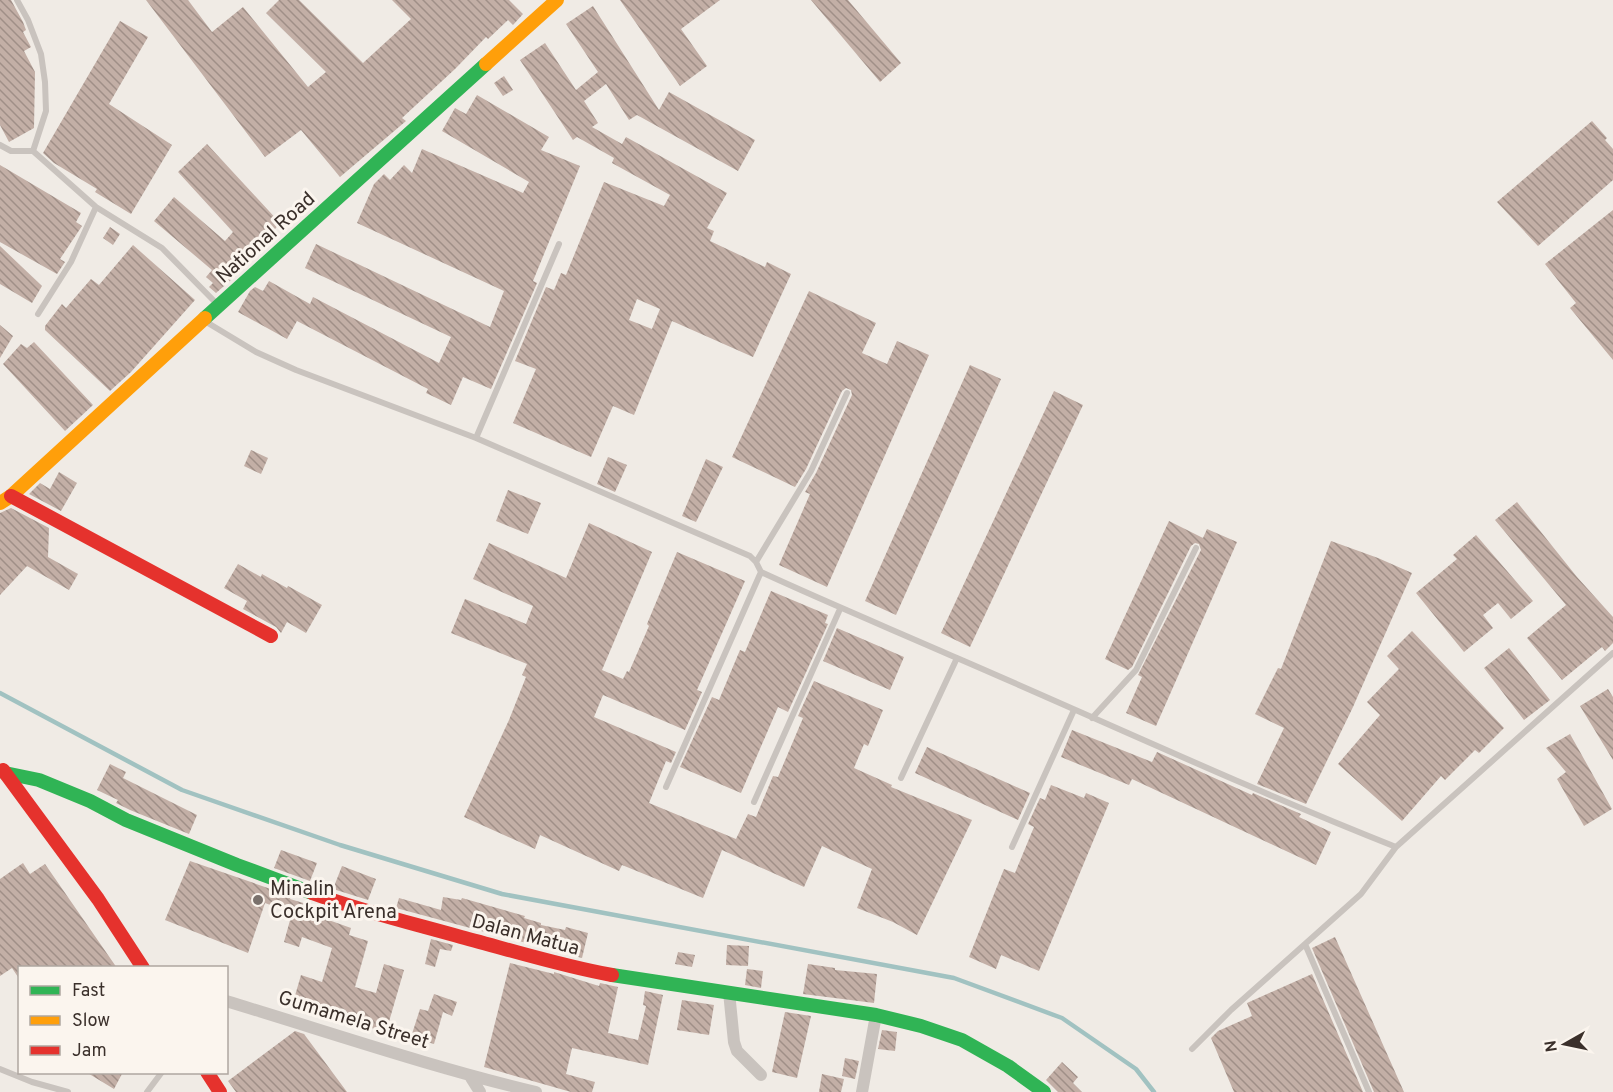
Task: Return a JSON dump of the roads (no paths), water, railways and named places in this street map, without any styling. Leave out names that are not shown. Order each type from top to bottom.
[{"type":"street","name":"National Road","points":[[3,501],[557,0]]},
{"type":"street","points":[[3,501],[271,636]]},
{"type":"street","points":[[3,770],[98,899],[142,966]]},
{"type":"street","name":"Dalan Matua","points":[[3,770],[39,780],[90,801],[126,820],[237,865],[340,903],[590,971],[669,986],[729,992],[876,1015],[921,1026],[962,1040],[1008,1066],[1044,1092]]},
{"type":"street","points":[[729,992],[737,1051],[761,1075]]},
{"type":"street","name":"Gumamela Street","points":[[228,1002],[421,1059],[470,1076],[536,1092]]},
{"type":"street","points":[[862,1092],[876,1015]]},
{"type":"street","points":[[208,1074],[220,1092]]},
{"type":"street","points":[[470,1076],[480,1092]]},
{"type":"lane","points":[[17,0],[28,20],[41,54],[45,82],[46,111],[33,151]]},
{"type":"lane","points":[[0,145],[11,151],[33,151],[96,207],[162,248],[219,305]]},
{"type":"lane","points":[[38,314],[71,262],[96,207]]},
{"type":"lane","points":[[476,438],[559,244]]},
{"type":"lane","points":[[203,320],[256,352],[296,370],[476,438],[750,556],[761,572],[840,609],[1321,817],[1396,847]]},
{"type":"lane","points":[[756,562],[811,471],[847,393]]},
{"type":"lane","points":[[1092,718],[1136,670],[1196,549]]},
{"type":"lane","points":[[666,787],[761,572]]},
{"type":"lane","points":[[754,802],[840,609]]},
{"type":"lane","points":[[1192,1049],[1231,1010],[1361,894],[1396,847],[1613,652]]},
{"type":"lane","points":[[901,778],[957,658]]},
{"type":"lane","points":[[1012,847],[1074,710]]},
{"type":"lane","points":[[1305,944],[1369,1092]]},
{"type":"lane","points":[[0,1069],[32,1082],[68,1092]]},
{"type":"lane","points":[[147,1092],[160,1074]]},
{"type":"waterway","points":[[0,693],[182,790],[340,845],[502,894],[954,978],[1062,1018],[1136,1069],[1154,1092]]},
{"type":"place","name":"Minalin Cockpit Arena","points":[[258,900]]}]
